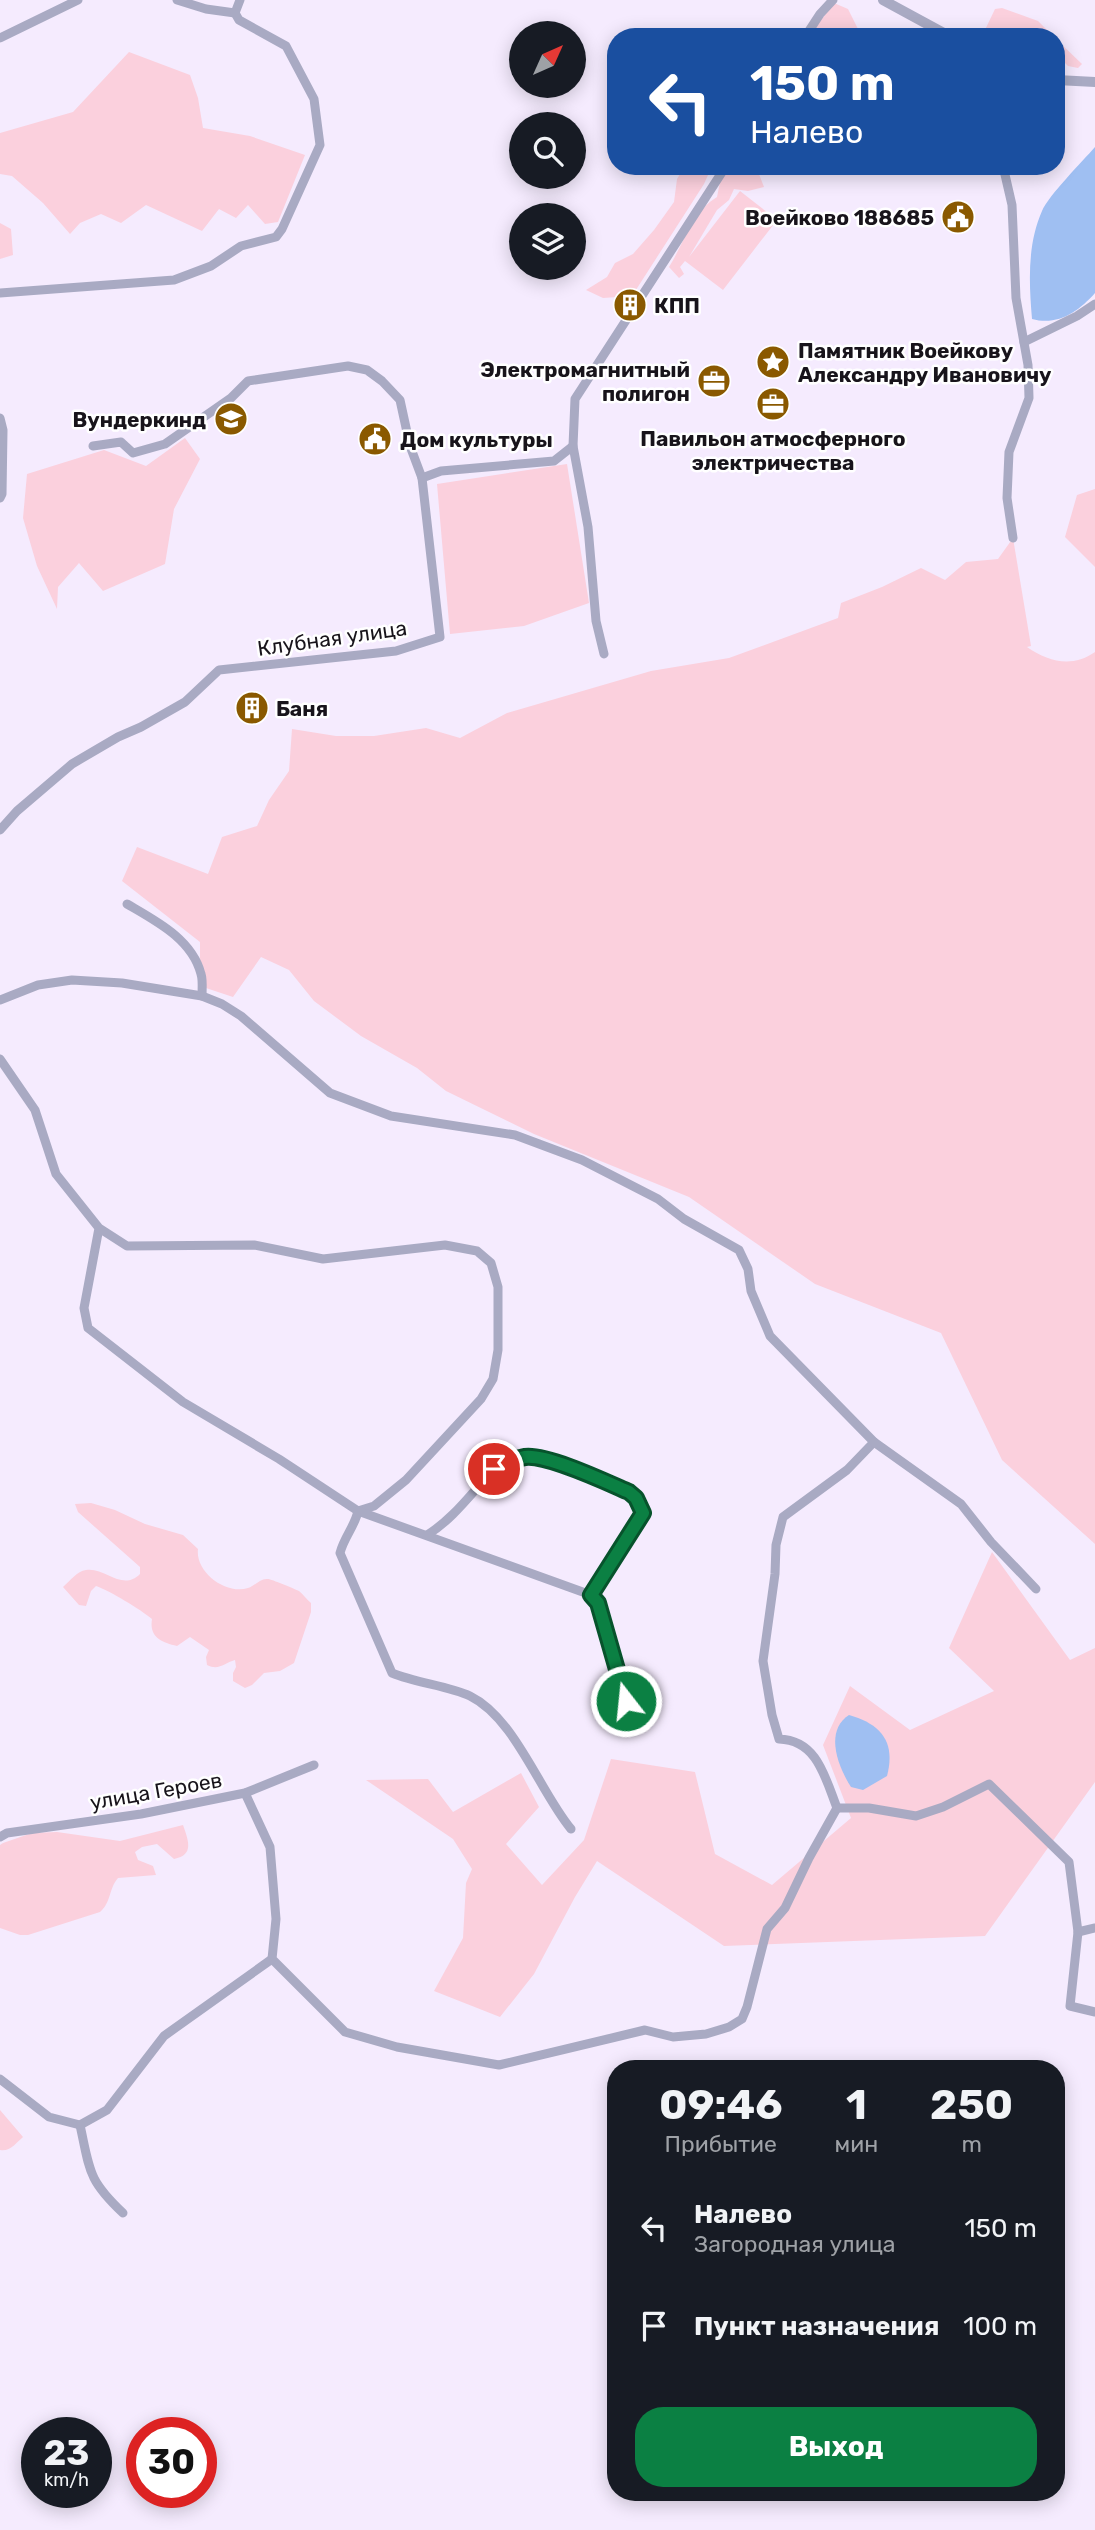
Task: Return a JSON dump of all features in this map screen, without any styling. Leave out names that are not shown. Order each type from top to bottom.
[{"type":"street","points":[[0,38],[78,0]]},
{"type":"street","points":[[0,293],[174,279],[211,266],[242,246],[276,237],[282,229],[320,145],[314,99],[286,46],[250,28],[234,13],[206,9],[177,0]]},
{"type":"street","points":[[234,13],[240,0]]},
{"type":"street","points":[[811,28],[832,0]]},
{"type":"street","points":[[883,0],[934,28]]},
{"type":"street","points":[[1065,80],[1095,82]]},
{"type":"street","points":[[604,654],[596,621],[588,527],[573,446],[575,399],[720,175]]},
{"type":"street","points":[[1005,175],[1012,205],[1016,298],[1028,365],[1029,398],[1009,452],[1007,498],[1013,538]]},
{"type":"street","points":[[1024,342],[1094,305]]},
{"type":"street","points":[[93,446],[121,442],[133,453],[165,444],[230,398],[248,381],[348,366],[367,370],[400,400],[410,446],[422,478],[441,471],[554,461],[573,446]]},
{"type":"street","points":[[0,418],[3,430],[0,498]]},
{"type":"street","name":"Клубная улица","points":[[0,830],[17,811],[72,764],[185,702],[219,670],[396,651],[440,637],[422,478]]},
{"type":"street","points":[[127,904],[171,930],[188,949],[202,974],[202,996]]},
{"type":"street","points":[[0,1000],[38,985],[72,980],[122,983],[202,996],[241,1016],[330,1093],[391,1116],[515,1135],[593,1165],[658,1199],[684,1219],[739,1250],[748,1269],[751,1291],[771,1336],[874,1442],[961,1504],[990,1542],[1036,1589]]},
{"type":"street","points":[[0,1059],[35,1110],[56,1174],[99,1228],[127,1246],[254,1245],[323,1259],[445,1245],[477,1251],[491,1263],[498,1287],[498,1350],[493,1380],[460,1424],[406,1480],[374,1506],[358,1511]]},
{"type":"street","points":[[99,1228],[84,1308],[88,1328],[183,1402],[279,1459],[358,1511],[591,1595],[598,1603],[626,1701]]},
{"type":"street","points":[[837,1808],[825,1777],[809,1749],[794,1739],[779,1738],[772,1715],[763,1661],[775,1574],[776,1545],[783,1517],[846,1470],[874,1442]]},
{"type":"street","points":[[426,1535],[443,1525],[494,1469],[527,1457],[548,1460],[629,1492],[636,1498],[643,1513],[591,1595]]},
{"type":"street","points":[[358,1511],[356,1522],[343,1540],[340,1553],[392,1673],[471,1697],[493,1714],[511,1734],[556,1811],[571,1829]]},
{"type":"street","name":"улица Героев","points":[[0,1837],[7,1833],[141,1814],[245,1793],[314,1765]]},
{"type":"street","points":[[837,1808],[869,1808],[915,1816],[943,1807],[989,1784],[1069,1862],[1079,1932],[1070,2006],[1095,2012]]},
{"type":"street","points":[[0,2079],[49,2117],[80,2125],[107,2110],[164,2035],[272,1959],[276,1919],[271,1847],[245,1793]]},
{"type":"street","points":[[272,1959],[345,2032],[397,2047],[499,2065],[645,2029],[673,2037],[706,2034],[729,2027],[742,2019],[767,1929],[785,1908],[809,1857],[837,1808]]},
{"type":"street","points":[[1079,1932],[1095,1928]]},
{"type":"street","points":[[80,2125],[90,2174],[101,2192],[123,2213]]},
{"type":"shaded area","points":[[834,3],[848,9],[858,28],[815,28]]},
{"type":"shaded area","points":[[1002,8],[1038,21],[1045,28],[986,28],[995,9]]},
{"type":"shaded area","points":[[1065,48],[1082,64],[1078,68],[1065,63]]},
{"type":"shaded area","points":[[129,52],[190,75],[198,98],[203,128],[250,136],[305,155],[278,222],[265,224],[248,205],[236,218],[219,209],[202,231],[146,205],[121,223],[101,214],[80,223],[70,234],[43,203],[12,176],[0,174],[0,133],[73,112]]},
{"type":"shaded area","points":[[679,175],[708,175],[632,296],[603,298],[586,290],[607,277],[615,263],[633,254],[654,230],[674,202]]},
{"type":"shaded area","points":[[724,175],[759,175],[764,187],[748,191],[734,189],[729,200],[717,210],[689,257],[740,191],[777,220],[723,290],[685,261],[680,267],[684,274],[679,278],[669,267],[701,211],[717,197]]},
{"type":"shaded area","points":[[0,223],[11,229],[13,255],[0,259]]},
{"type":"shaded area","points":[[185,438],[200,459],[174,509],[165,564],[103,591],[79,563],[58,587],[57,609],[37,566],[23,518],[27,474],[104,450],[146,466]]},
{"type":"shaded area","points":[[567,464],[589,603],[524,626],[450,634],[437,484]]},
{"type":"shaded area","points":[[1095,489],[1095,567],[1065,537],[1077,495]]},
{"type":"shaded area","points":[[1013,538],[1031,646],[1027,647],[1061,661],[1078,660],[1095,652],[1095,1544],[1002,1460],[941,1333],[815,1284],[689,1197],[534,1134],[446,1091],[417,1068],[361,1036],[314,1001],[289,970],[261,957],[233,997],[200,986],[200,942],[122,881],[137,847],[208,874],[222,837],[257,826],[269,800],[289,771],[292,729],[336,736],[374,736],[426,728],[460,738],[507,713],[651,671],[729,658],[838,618],[841,603],[921,568],[945,580],[966,562],[998,559]]},
{"type":"shaded area","points":[[91,1503],[183,1535],[198,1549],[201,1566],[222,1585],[248,1588],[268,1579],[299,1591],[311,1603],[311,1612],[294,1663],[280,1671],[264,1673],[245,1688],[233,1681],[235,1660],[218,1667],[207,1665],[209,1650],[190,1637],[177,1646],[157,1638],[152,1630],[152,1619],[109,1592],[96,1586],[91,1591],[86,1606],[79,1605],[63,1587],[80,1572],[93,1570],[127,1581],[140,1574],[140,1567],[78,1512],[75,1504]]},
{"type":"shaded area","points":[[992,1552],[1070,1660],[1095,1648],[1095,1782],[985,1936],[724,1946],[597,1861],[534,1974],[500,2017],[434,1991],[463,1938],[466,1883],[472,1869],[453,1839],[366,1780],[428,1779],[453,1812],[521,1773],[539,1807],[506,1844],[542,1885],[584,1840],[611,1759],[695,1772],[715,1854],[772,1885],[851,1818],[823,1745],[850,1686],[910,1730],[994,1691],[949,1648]]},
{"type":"shaded area","points":[[183,1825],[188,1846],[185,1854],[174,1859],[157,1844],[142,1847],[135,1852],[138,1860],[153,1866],[156,1875],[118,1878],[100,1912],[28,1935],[0,1928],[0,1845],[3,1843],[32,1833],[57,1832],[120,1841]]},
{"type":"shaded area","points":[[0,2110],[23,2137],[7,2150],[0,2150]]},
{"type":"water","points":[[1095,147],[1095,293],[1067,316],[1050,321],[1032,319],[1030,264],[1037,224],[1051,196]]},
{"type":"water","points":[[849,1715],[877,1729],[887,1744],[889,1753],[887,1776],[863,1790],[851,1787],[836,1750],[837,1730]]},
{"type":"place","name":"Воейково 188685","points":[[958,217]]},
{"type":"place","name":"КПП","points":[[630,305]]},
{"type":"place","name":"Памятник Воейкову Александру Ивановичу","points":[[773,362]]},
{"type":"place","name":"Электромагнитный полигон","points":[[714,381]]},
{"type":"place","name":"Павильон атмосферного электричества","points":[[773,404]]},
{"type":"place","name":"Вундеркинд","points":[[231,419]]},
{"type":"place","name":"Дом культуры","points":[[375,439]]},
{"type":"place","name":"Баня","points":[[252,708]]},
{"type":"route","points":[[494,1469],[527,1457],[548,1460],[629,1492],[636,1498],[643,1513],[591,1595],[598,1603],[626,1701]]}]
